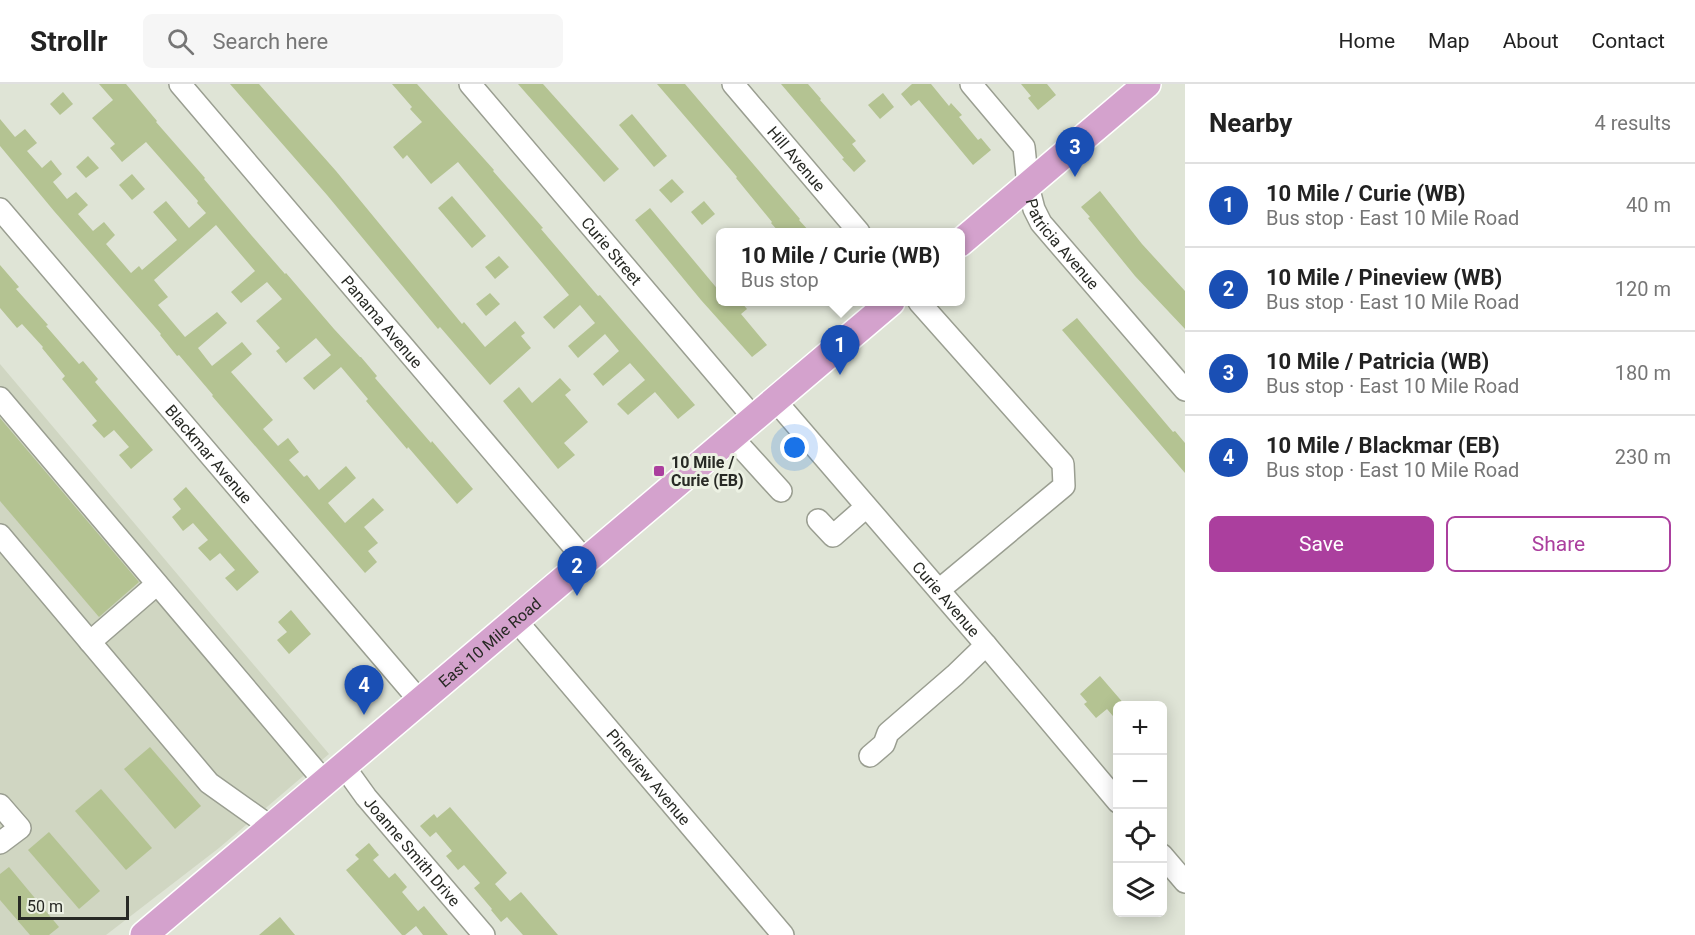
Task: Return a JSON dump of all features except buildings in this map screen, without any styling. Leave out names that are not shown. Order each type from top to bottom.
[{"type":"main road","points":[[965,239],[1147,84]]},
{"type":"main road","name":"East 10 Mile Road","points":[[144,935],[886,306]]},
{"type":"street","name":"Panama Avenue","points":[[180,84],[585,560]]},
{"type":"street","name":"Curie Street","points":[[470,84],[753,417]]},
{"type":"street","name":"Hill Avenue","points":[[733,84],[856,228]]},
{"type":"street","name":"Patricia Avenue","points":[[971,84],[1024,147],[1028,186],[1041,224],[1185,390]]},
{"type":"street","name":"Blackmar Avenue","points":[[0,209],[419,700]]},
{"type":"street","points":[[923,306],[1063,464],[1064,486],[939,590]]},
{"type":"street","name":"Joanne Smith Drive","points":[[0,398],[157,585],[333,773],[366,797],[484,935]]},
{"type":"street","name":"Curie Avenue","points":[[774,399],[1113,795]]},
{"type":"street","points":[[731,436],[781,491]]},
{"type":"street","points":[[818,520],[833,536],[866,507]]},
{"type":"street","points":[[0,535],[209,783],[271,826]]},
{"type":"street","points":[[90,642],[157,585]]},
{"type":"street","name":"Pineview Avenue","points":[[515,619],[783,935]]},
{"type":"street","points":[[870,756],[884,744],[888,733],[956,675],[986,645]]},
{"type":"street","points":[[0,805],[20,828],[0,843]]},
{"type":"street","points":[[1167,861],[1185,882]]},
{"type":"shaded area","points":[[0,364],[329,754],[219,848],[106,935],[0,935]]},
{"type":"place","name":"10 Mile / Patricia (WB)","points":[[1075,177]]},
{"type":"place","name":"10 Mile / Curie (WB)","points":[[840,375]]},
{"type":"place","name":"10 Mile / Curie (EB)","points":[[659,471]]},
{"type":"place","name":"10 Mile / Pineview (WB)","points":[[577,596]]},
{"type":"place","name":"10 Mile / Blackmar (EB)","points":[[364,715]]}]
